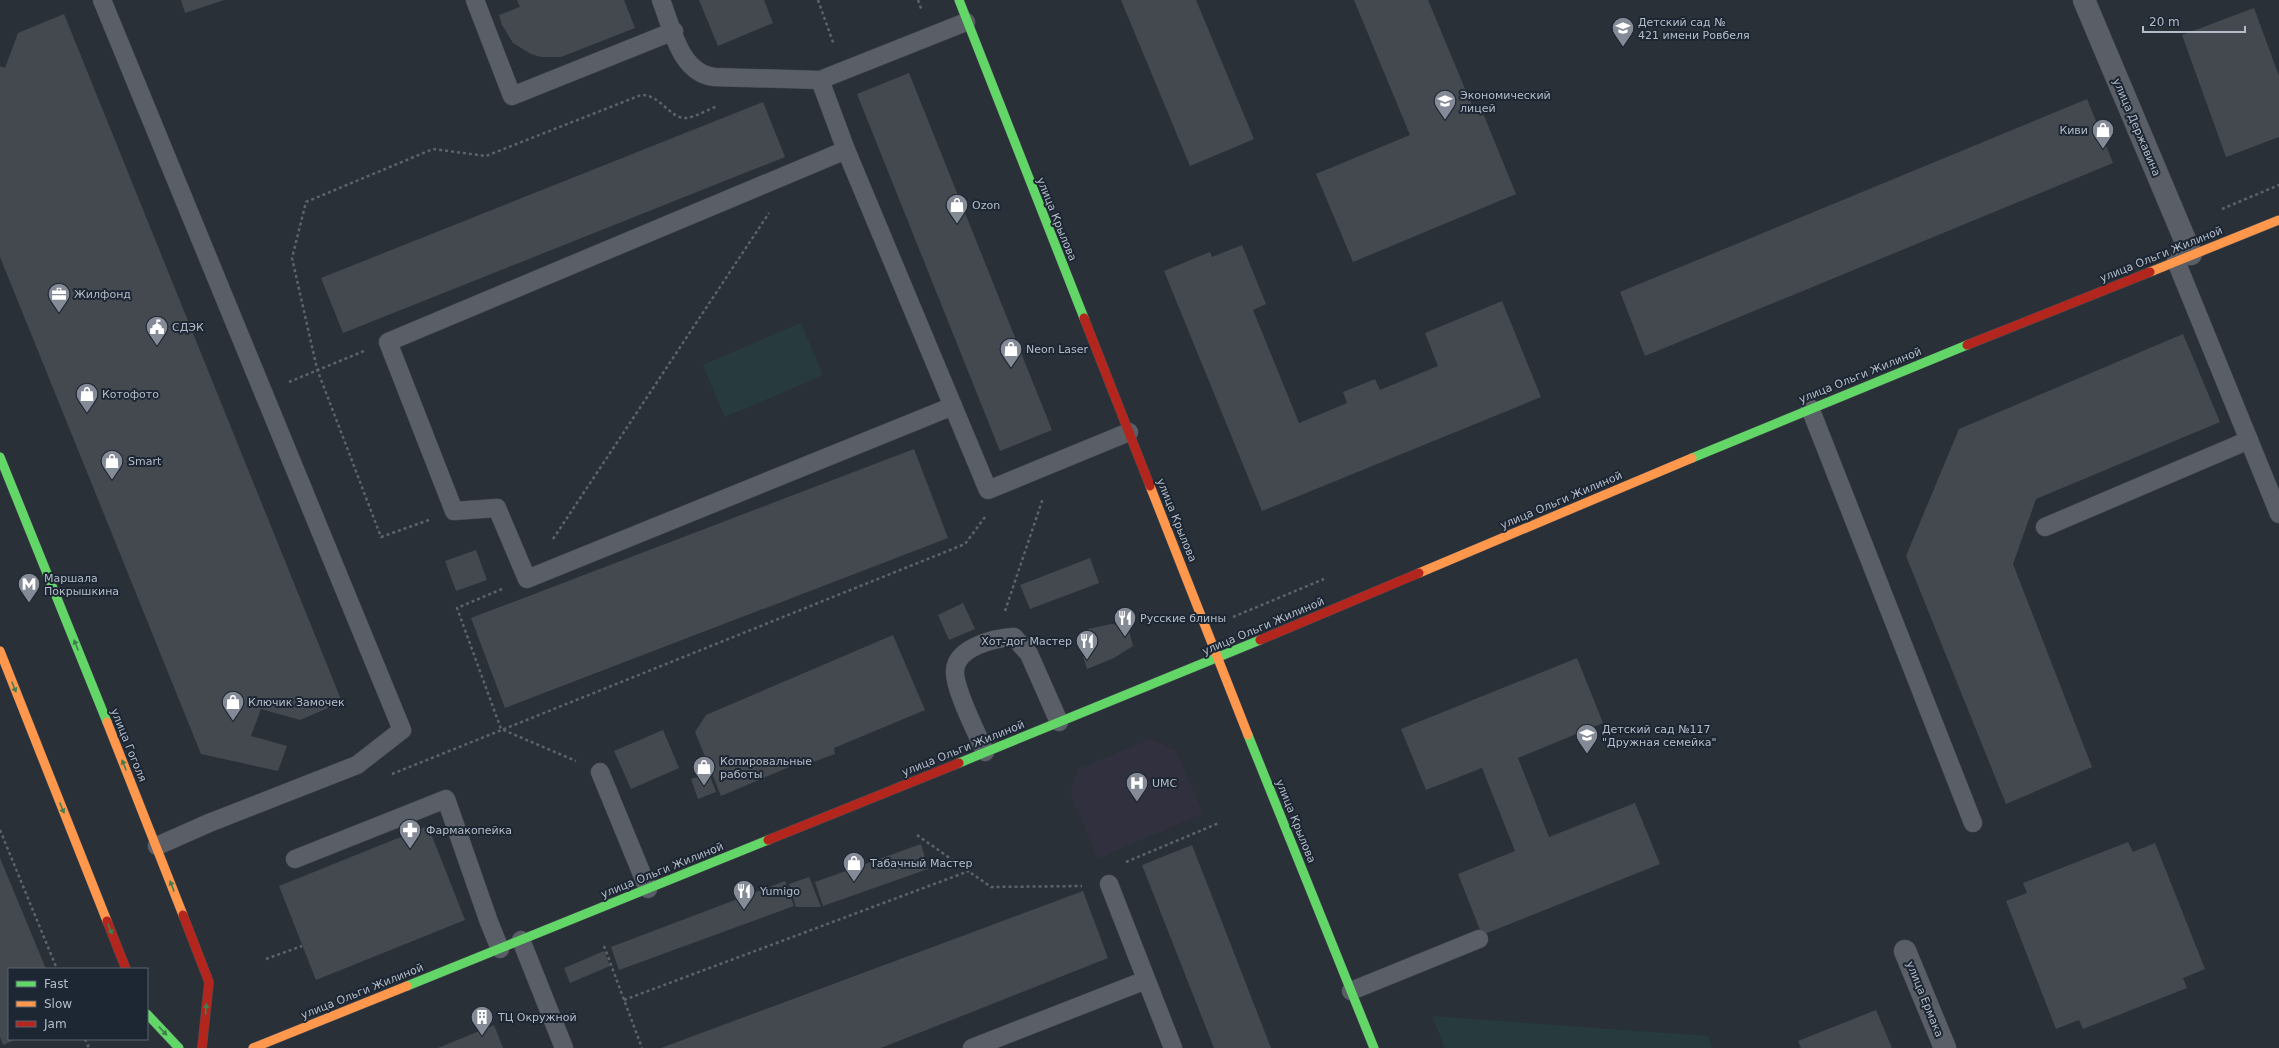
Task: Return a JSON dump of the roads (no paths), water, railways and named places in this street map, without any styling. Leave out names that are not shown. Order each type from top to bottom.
[{"type":"street","name":"улица Крылова","points":[[959,0],[966,22],[1374,1048]]},
{"type":"street","name":"улица Державина","points":[[2084,0],[2183,258]]},
{"type":"street","name":"улица Ольги Жилиной","points":[[253,1048],[1218,658],[1810,408],[2279,220]]},
{"type":"street","name":"улица Гоголя","points":[[0,457],[157,846],[209,982],[202,1048]]},
{"type":"street","points":[[0,651],[126,968]]},
{"type":"street","name":"улица Ермака","points":[[1905,951],[1945,1048]]},
{"type":"street","points":[[148,1015],[179,1048]]},
{"type":"lane","points":[[102,0],[402,730],[357,764],[209,823],[157,846]]},
{"type":"lane","points":[[474,0],[512,96],[674,31]]},
{"type":"lane","points":[[661,0],[688,63],[698,73],[706,76],[820,80],[966,22]]},
{"type":"lane","points":[[820,80],[846,150],[988,490],[1129,432]]},
{"type":"lane","points":[[846,150],[388,342],[454,511],[497,508],[527,579],[954,406]]},
{"type":"lane","points":[[2183,258],[2249,440],[2279,514]]},
{"type":"lane","points":[[1810,408],[1973,823]]},
{"type":"lane","points":[[2045,527],[2249,440]]},
{"type":"lane","points":[[985,752],[959,690],[955,670],[960,656],[979,644],[996,638],[1014,637],[1029,654],[1059,722]]},
{"type":"lane","points":[[600,772],[648,888]]},
{"type":"lane","points":[[295,859],[446,799],[489,922],[500,949]]},
{"type":"lane","points":[[1109,884],[1173,1048]]},
{"type":"lane","points":[[1351,990],[1479,938]]},
{"type":"lane","points":[[521,940],[564,1048]]},
{"type":"lane","points":[[972,1048],[1146,980]]},
{"type":"place","name":"Детский сад № 421 имени Ровбеля","points":[[1623,48]]},
{"type":"place","name":"Экономический лицей","points":[[1445,120]]},
{"type":"place","name":"Киви","points":[[2103,150]]},
{"type":"place","name":"Ozon","points":[[957,224]]},
{"type":"place","name":"Жилфонд","points":[[59,314]]},
{"type":"place","name":"СДЭК","points":[[157,346]]},
{"type":"place","name":"Neon Laser","points":[[1011,368]]},
{"type":"place","name":"Котофото","points":[[87,414]]},
{"type":"place","name":"Smart","points":[[112,480]]},
{"type":"place","name":"Маршала Покрышкина","points":[[29,604]]},
{"type":"place","name":"Русские блины","points":[[1125,638]]},
{"type":"place","name":"Хот-дог Мастер","points":[[1087,660]]},
{"type":"place","name":"Ключик Замочек","points":[[233,722]]},
{"type":"place","name":"Детский сад №117 \"Дружная семейка\"","points":[[1587,754]]},
{"type":"place","name":"Копировальные работы","points":[[704,786]]},
{"type":"place","name":"UMC","points":[[1137,802]]},
{"type":"place","name":"Фармакопейка","points":[[410,850]]},
{"type":"place","name":"Табачный Мастер","points":[[854,882]]},
{"type":"place","name":"Yumigo","points":[[744,910]]},
{"type":"place","name":"ТЦ Окружной","points":[[482,1036]]}]
